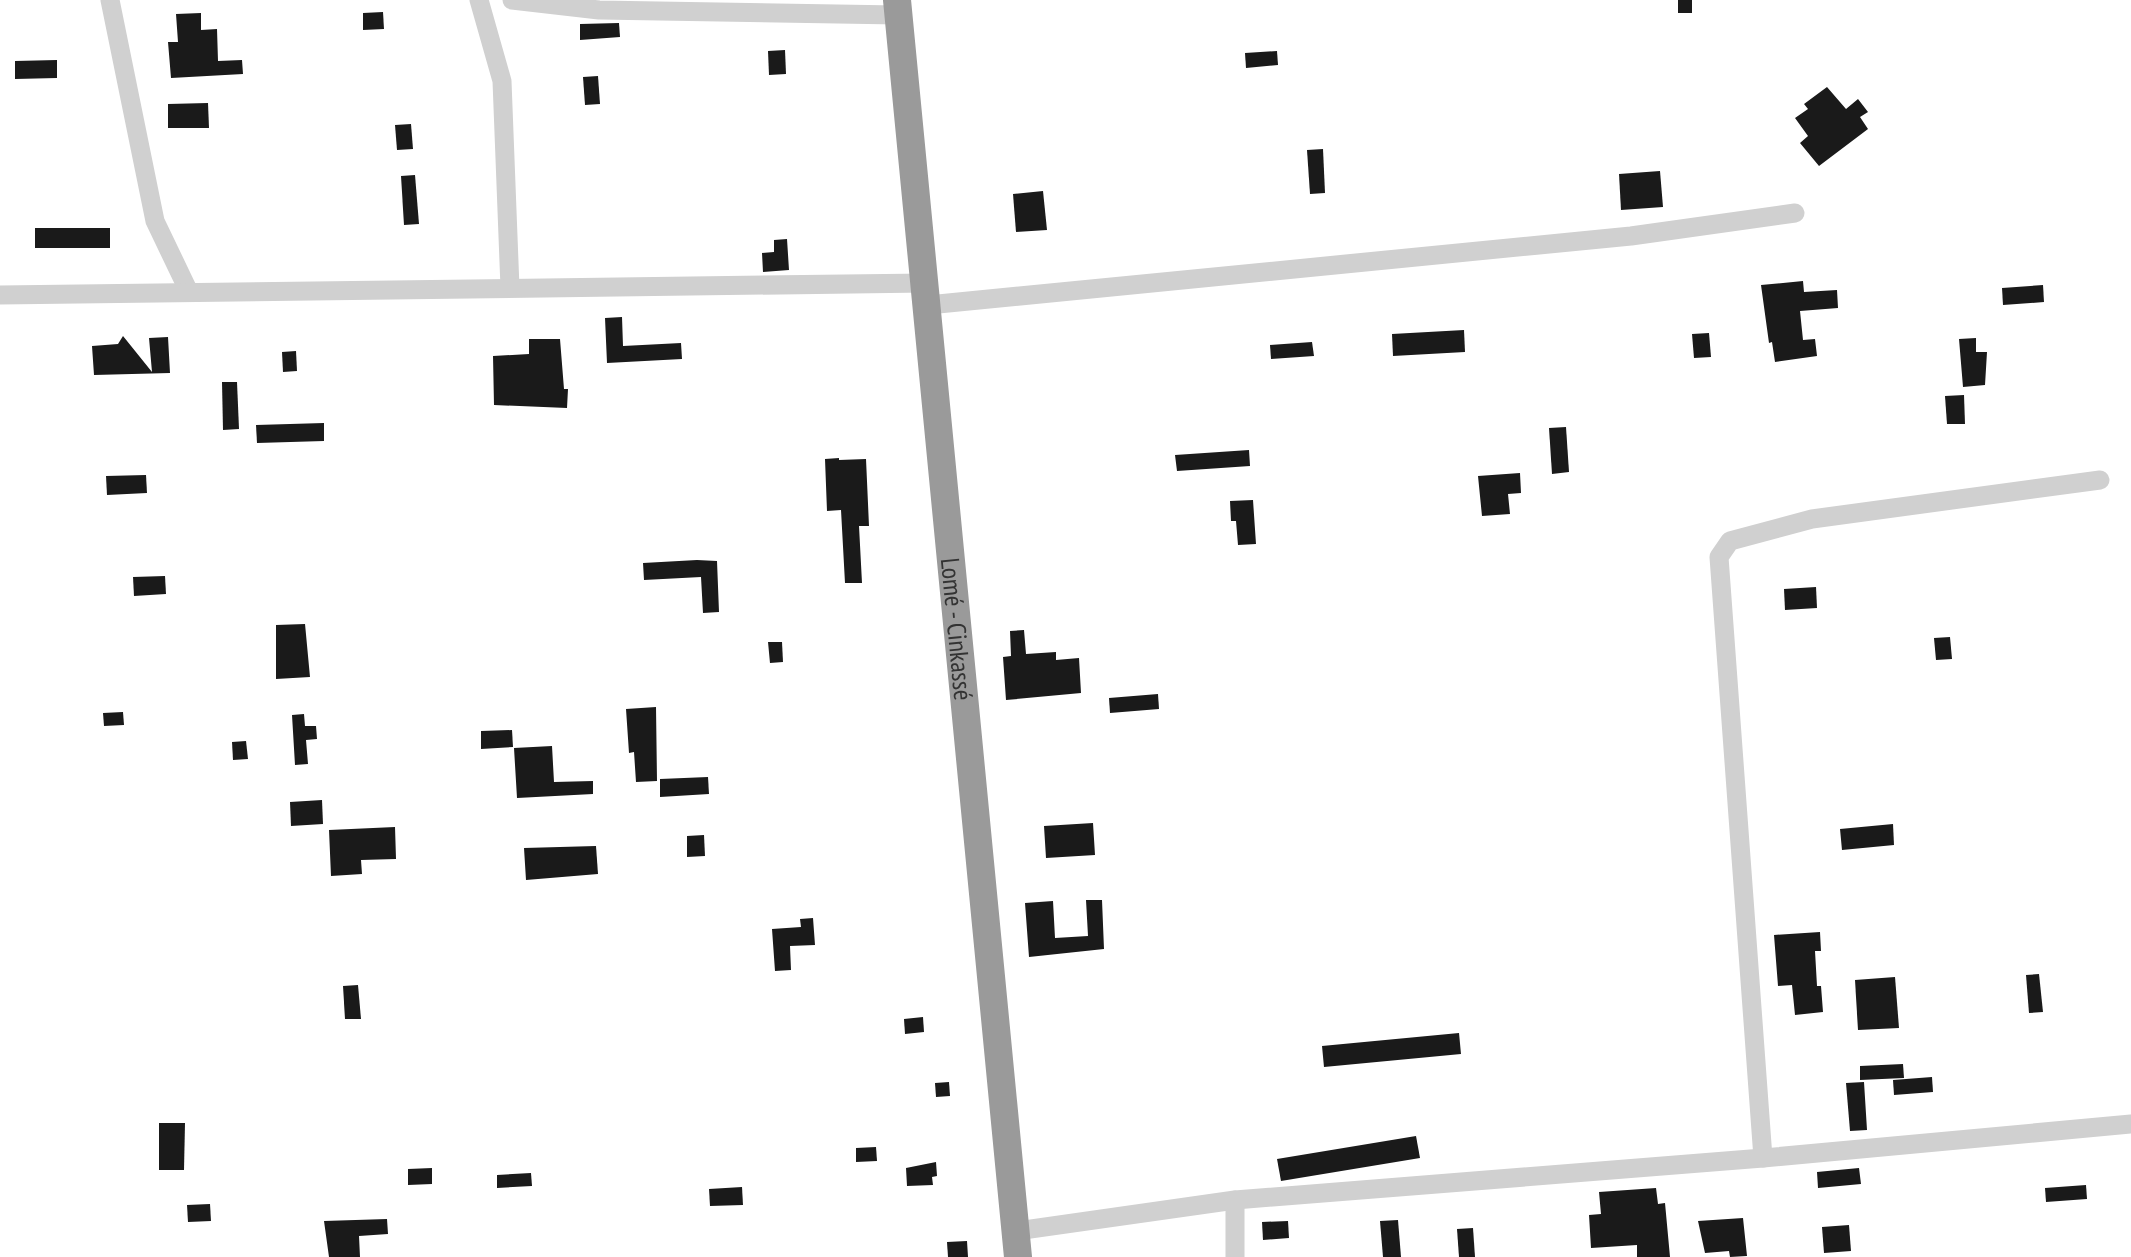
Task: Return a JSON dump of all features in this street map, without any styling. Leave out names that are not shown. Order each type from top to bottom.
[{"type":"highway","name":"Lomé - Cinkassé","points":[[897,8],[927,294],[1017,1244]]},
{"type":"street","points":[[110,0],[155,221],[189,292]]},
{"type":"street","points":[[479,0],[502,80],[510,288]]},
{"type":"street","points":[[512,0],[599,10],[897,8]]},
{"type":"street","points":[[0,295],[510,288],[927,294],[1631,236],[1795,213]]},
{"type":"street","points":[[1763,1158],[1719,557],[1730,541],[1812,519],[2100,480]]},
{"type":"street","points":[[1017,1244],[1236,1200],[1763,1158],[2131,1124]]},
{"type":"street","points":[[1235,1257],[1236,1200]]},
{"type":"building","points":[[1678,0],[1692,0],[1692,13],[1678,13]]},
{"type":"building","points":[[383,12],[384,29],[363,30],[363,13]]},
{"type":"building","points":[[201,13],[201,30],[217,29],[218,61],[242,60],[243,74],[171,78],[168,42],[178,42],[176,14]]},
{"type":"building","points":[[619,23],[620,37],[580,40],[580,24]]},
{"type":"building","points":[[785,50],[786,74],[769,75],[768,51]]},
{"type":"building","points":[[1277,51],[1278,65],[1246,68],[1245,53]]},
{"type":"building","points":[[57,60],[57,78],[15,79],[15,61]]},
{"type":"building","points":[[598,76],[600,104],[585,105],[583,77]]},
{"type":"building","points":[[1827,87],[1846,109],[1858,99],[1868,112],[1860,117],[1868,129],[1819,166],[1800,143],[1808,136],[1795,118],[1808,109],[1804,104]]},
{"type":"building","points":[[208,103],[209,128],[168,128],[168,104]]},
{"type":"building","points":[[411,124],[413,149],[397,150],[395,125]]},
{"type":"building","points":[[1323,149],[1325,193],[1310,194],[1307,150]]},
{"type":"building","points":[[1660,171],[1663,207],[1621,210],[1619,174]]},
{"type":"building","points":[[415,175],[419,224],[404,225],[401,176]]},
{"type":"building","points":[[1043,191],[1047,230],[1016,232],[1013,194]]},
{"type":"building","points":[[35,228],[110,228],[110,248],[35,248]]},
{"type":"building","points":[[787,239],[789,270],[763,272],[762,253],[774,252],[774,240]]},
{"type":"building","points":[[1803,281],[1804,292],[1837,290],[1838,308],[1800,311],[1803,340],[1815,339],[1817,356],[1775,362],[1772,342],[1769,343],[1761,285]]},
{"type":"building","points":[[2043,285],[2044,302],[2003,305],[2002,288]]},
{"type":"building","points":[[622,317],[623,346],[681,343],[682,359],[607,363],[605,318]]},
{"type":"building","points":[[1464,330],[1465,352],[1393,356],[1392,334]]},
{"type":"building","points":[[1709,333],[1711,357],[1694,358],[1692,334]]},
{"type":"building","points":[[123,336],[152,372],[149,338],[168,337],[170,373],[94,375],[92,346],[118,344]]},
{"type":"building","points":[[1976,338],[1976,352],[1987,352],[1985,385],[1963,387],[1959,339]]},
{"type":"building","points":[[529,339],[560,339],[564,389],[568,389],[567,408],[494,405],[493,356],[529,354]]},
{"type":"building","points":[[1312,342],[1314,356],[1271,359],[1270,345]]},
{"type":"building","points":[[296,351],[297,371],[283,372],[282,352]]},
{"type":"building","points":[[222,382],[237,382],[239,429],[223,430]]},
{"type":"building","points":[[1964,395],[1965,424],[1947,424],[1945,396]]},
{"type":"building","points":[[324,423],[324,441],[257,443],[256,425]]},
{"type":"building","points":[[1566,427],[1569,472],[1552,474],[1549,428]]},
{"type":"building","points":[[1249,450],[1250,466],[1177,471],[1175,455]]},
{"type":"building","points":[[825,459],[866,459],[869,526],[859,526],[862,583],[845,583],[841,510],[827,511]]},
{"type":"building","points":[[1520,473],[1521,493],[1508,494],[1510,514],[1482,516],[1478,476]]},
{"type":"building","points":[[146,475],[147,493],[107,495],[106,476]]},
{"type":"building","points":[[1253,500],[1256,544],[1238,545],[1236,521],[1231,521],[1230,501]]},
{"type":"building","points":[[717,561],[719,612],[703,613],[701,577],[644,580],[643,563]]},
{"type":"building","points":[[165,576],[166,594],[134,596],[133,577]]},
{"type":"building","points":[[1816,587],[1817,608],[1785,610],[1784,589]]},
{"type":"building","points":[[305,624],[310,677],[276,679],[276,625]]},
{"type":"building","points":[[1024,630],[1026,654],[1056,652],[1056,660],[1079,658],[1081,693],[1006,700],[1003,657],[1011,656],[1010,631]]},
{"type":"building","points":[[1950,637],[1952,659],[1936,660],[1934,638]]},
{"type":"building","points":[[768,642],[782,642],[783,662],[770,663]]},
{"type":"building","points":[[1158,694],[1159,709],[1110,713],[1109,698]]},
{"type":"building","points":[[656,707],[657,781],[636,782],[634,752],[629,753],[626,709]]},
{"type":"building","points":[[123,712],[124,725],[104,726],[103,713]]},
{"type":"building","points":[[304,714],[305,726],[316,726],[317,739],[306,740],[308,764],[295,765],[292,715]]},
{"type":"building","points":[[512,730],[513,747],[481,749],[481,731]]},
{"type":"building","points":[[246,741],[248,759],[233,760],[232,742]]},
{"type":"building","points":[[552,746],[554,782],[593,781],[593,794],[517,798],[514,748]]},
{"type":"building","points":[[708,777],[709,794],[660,797],[660,779]]},
{"type":"building","points":[[322,800],[323,824],[291,826],[290,802]]},
{"type":"building","points":[[1093,823],[1095,855],[1046,858],[1044,826]]},
{"type":"building","points":[[1893,824],[1894,845],[1842,850],[1840,829]]},
{"type":"building","points":[[395,827],[396,859],[361,860],[362,874],[331,876],[329,830]]},
{"type":"building","points":[[704,835],[705,856],[687,857],[687,836]]},
{"type":"building","points":[[596,846],[598,874],[526,880],[524,848]]},
{"type":"building","points":[[1086,900],[1102,900],[1104,949],[1029,957],[1025,903],[1053,901],[1055,938],[1088,936]]},
{"type":"building","points":[[813,918],[815,945],[790,946],[791,970],[775,971],[772,929],[801,927],[800,919]]},
{"type":"building","points":[[1820,932],[1821,951],[1815,951],[1817,986],[1821,986],[1823,1012],[1795,1015],[1792,985],[1778,986],[1774,935]]},
{"type":"building","points":[[2039,974],[2043,1012],[2029,1013],[2026,975]]},
{"type":"building","points":[[1895,977],[1899,1028],[1858,1030],[1855,980]]},
{"type":"building","points":[[358,985],[361,1019],[345,1019],[343,986]]},
{"type":"building","points":[[923,1017],[924,1032],[905,1034],[904,1019]]},
{"type":"building","points":[[1459,1033],[1461,1054],[1324,1067],[1322,1046]]},
{"type":"building","points":[[1903,1064],[1904,1078],[1860,1080],[1860,1066]]},
{"type":"building","points":[[1932,1077],[1933,1092],[1894,1095],[1893,1080]]},
{"type":"building","points":[[949,1082],[950,1096],[936,1097],[935,1083]]},
{"type":"building","points":[[1864,1082],[1867,1130],[1850,1131],[1846,1083]]},
{"type":"building","points":[[159,1123],[185,1123],[184,1170],[159,1170]]},
{"type":"building","points":[[1416,1136],[1420,1158],[1281,1181],[1277,1159]]},
{"type":"building","points":[[876,1147],[877,1161],[856,1162],[856,1148]]},
{"type":"building","points":[[936,1162],[937,1176],[932,1177],[933,1185],[907,1186],[906,1168]]},
{"type":"building","points":[[432,1168],[432,1184],[408,1185],[408,1169]]},
{"type":"building","points":[[1859,1168],[1861,1184],[1818,1188],[1817,1172]]},
{"type":"building","points":[[531,1173],[532,1186],[497,1188],[497,1175]]},
{"type":"building","points":[[2086,1185],[2087,1199],[2046,1202],[2045,1188]]},
{"type":"building","points":[[742,1187],[743,1205],[710,1206],[709,1189]]},
{"type":"building","points":[[1656,1188],[1658,1204],[1665,1203],[1670,1257],[1637,1257],[1637,1245],[1591,1248],[1589,1215],[1601,1214],[1599,1192]]},
{"type":"building","points":[[210,1204],[211,1221],[188,1222],[187,1205]]},
{"type":"building","points":[[1743,1218],[1747,1256],[1730,1257],[1729,1251],[1705,1253],[1698,1221]]},
{"type":"building","points":[[387,1219],[388,1234],[359,1236],[360,1257],[329,1257],[324,1221]]},
{"type":"building","points":[[1398,1220],[1401,1257],[1383,1257],[1380,1221]]},
{"type":"building","points":[[1288,1221],[1289,1238],[1263,1240],[1262,1222]]},
{"type":"building","points":[[1849,1225],[1851,1251],[1824,1253],[1822,1227]]},
{"type":"building","points":[[1473,1228],[1475,1257],[1459,1257],[1457,1229]]},
{"type":"building","points":[[967,1241],[968,1257],[948,1257],[947,1242]]}]
